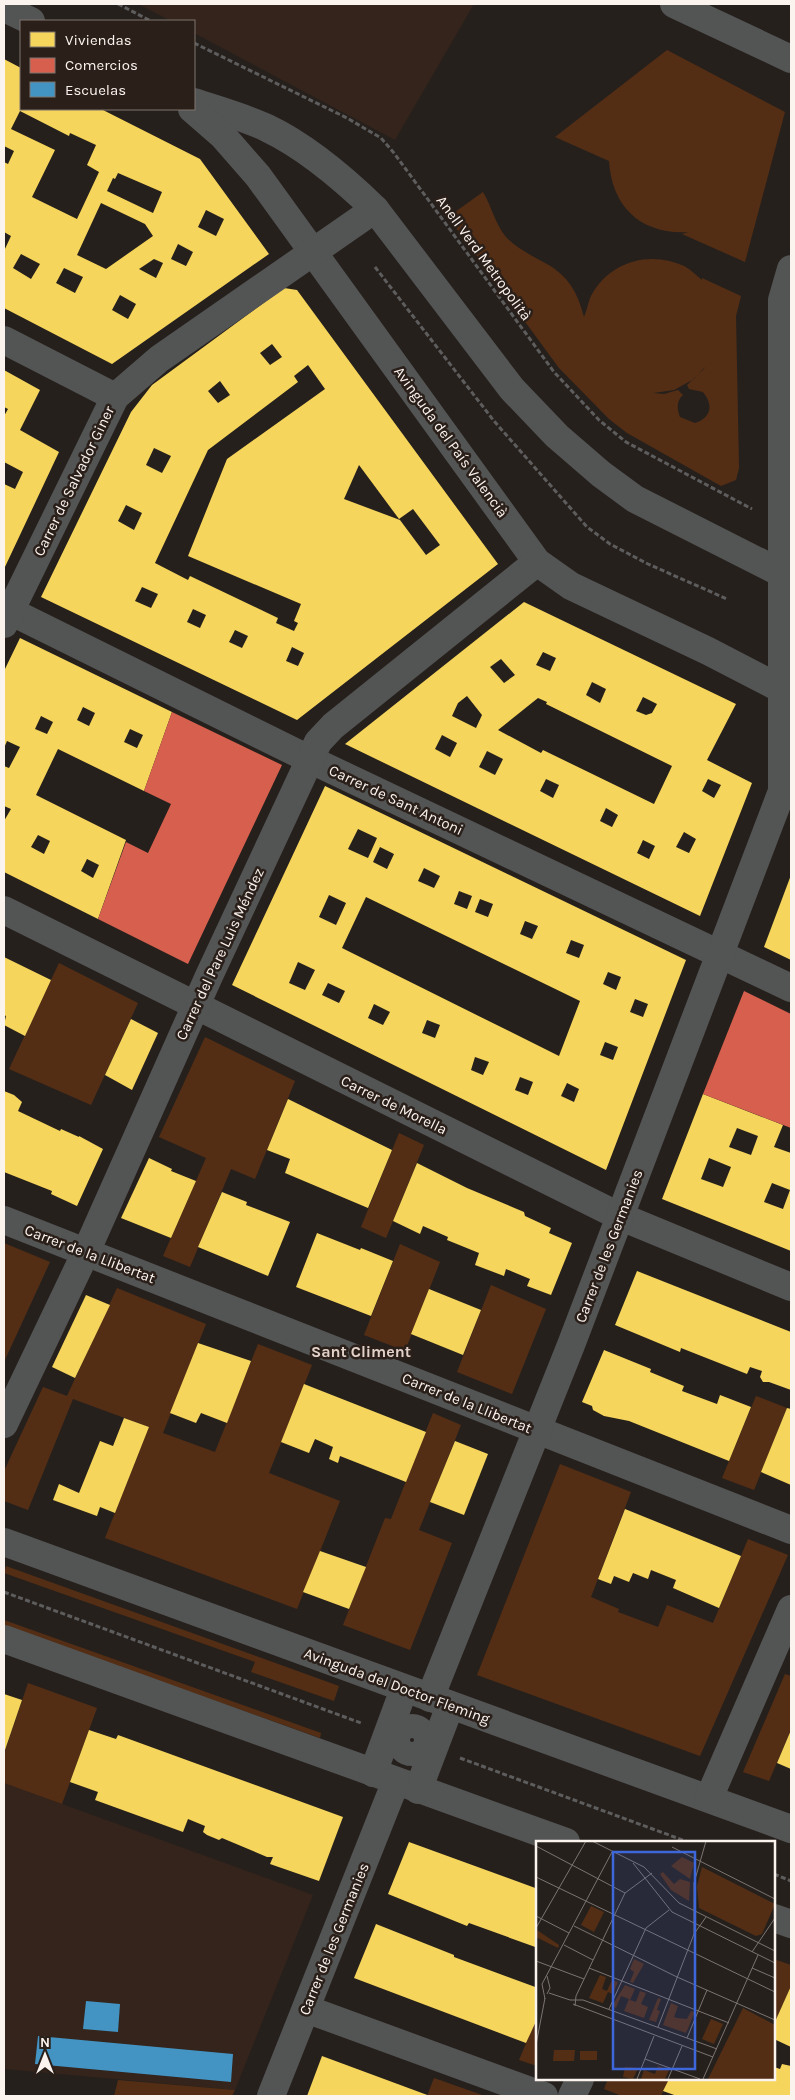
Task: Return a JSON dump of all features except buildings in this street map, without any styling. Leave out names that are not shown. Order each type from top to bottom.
[{"type":"street","points":[[674,4],[791,59]]},
{"type":"street","points":[[4,8],[29,20]]},
{"type":"street","points":[[195,102],[266,128],[296,145],[358,192],[375,209],[512,389],[557,436],[601,474],[635,499],[786,575]]},
{"type":"street","name":"Avinguda del País Valencià","points":[[193,110],[223,136],[258,176],[537,562],[570,586],[786,691]]},
{"type":"street","name":"Carrer de Salvador Giner","points":[[6,614],[115,397],[159,359],[375,209]]},
{"type":"street","points":[[787,787],[782,300],[791,269]]},
{"type":"street","points":[[4,340],[115,397]]},
{"type":"street","name":"Carrer del Pare Luis Méndez","points":[[4,1424],[86,1252],[195,1006],[318,742],[332,726],[537,562]]},
{"type":"street","name":"Carrer de Sant Antoni","points":[[6,614],[791,988]]},
{"type":"street","name":"Carrer de les Germanies","points":[[271,2096],[396,1781],[440,1702],[538,1430],[619,1216],[787,787]]},
{"type":"street","name":"Carrer de Morella","points":[[4,910],[619,1216],[791,1287]]},
{"type":"street","name":"Carrer de la Llibertat","points":[[4,1220],[791,1530]]},
{"type":"street","name":"Avinguda del Doctor Fleming","points":[[4,1542],[404,1689],[791,1828]]},
{"type":"street","points":[[710,1798],[791,1609]]},
{"type":"street","points":[[4,1639],[563,1841]]},
{"type":"street","name":"Carrer de les Germanies","points":[[396,1781],[404,1689]]},
{"type":"street","points":[[775,1918],[791,1924]]},
{"type":"street","points":[[306,2009],[544,2096]]},
{"type":"street","points":[[572,2096],[580,2080]]},
{"type":"path","points":[[118,4],[149,20]]},
{"type":"path","name":"Anell Verd Metropolità","points":[[195,43],[347,118],[381,138],[394,153],[554,372],[599,420],[626,442],[744,504]]},
{"type":"path","points":[[4,1592],[368,1726]]},
{"type":"path","points":[[455,1756],[685,1841]]},
{"type":"path","points":[[775,1874],[791,1880]]},
{"type":"shaded area","points":[[138,4],[474,4],[395,140],[195,34],[195,20],[169,20]]},
{"type":"shaded area","points":[[667,50],[785,112],[745,262],[682,234],[689,232],[672,232],[657,229],[644,223],[632,215],[623,205],[611,178],[609,161],[555,137]]},
{"type":"shaded area","points":[[483,192],[499,227],[506,237],[519,248],[553,268],[566,279],[579,300],[584,317],[591,296],[608,275],[619,267],[644,259],[671,261],[691,270],[702,280],[702,278],[741,296],[736,316],[739,468],[736,480],[721,486],[627,433],[609,419],[559,368],[448,217]],"holes":[[[692,380],[687,385],[689,389],[703,392],[710,406],[705,418],[695,423],[680,417],[678,405],[683,395],[678,390],[664,394],[653,393],[674,390]]]},
{"type":"shaded area","points":[[59,963],[138,1003],[91,1105],[9,1069]]},
{"type":"shaded area","points":[[205,1037],[295,1081],[255,1179],[231,1169],[190,1267],[163,1256],[206,1158],[159,1137]]},
{"type":"shaded area","points":[[399,1133],[424,1145],[386,1238],[361,1227]]},
{"type":"shaded area","points":[[4,1243],[50,1262],[4,1362]]},
{"type":"shaded area","points":[[400,1244],[440,1262],[405,1351],[364,1335]]},
{"type":"shaded area","points":[[491,1285],[546,1309],[512,1394],[457,1372]]},
{"type":"shaded area","points":[[117,1288],[206,1324],[163,1433],[215,1452],[258,1344],[312,1365],[269,1473],[340,1501],[297,1609],[105,1538],[149,1427],[73,1399],[28,1510],[4,1501],[4,1471],[43,1387],[67,1396]]},
{"type":"shaded area","points":[[756,1396],[787,1408],[754,1490],[722,1478]]},
{"type":"shaded area","points":[[433,1413],[461,1425],[419,1530],[452,1543],[410,1650],[343,1625],[385,1518],[391,1519]]},
{"type":"shaded area","points":[[560,1464],[631,1492],[591,1597],[619,1609],[618,1612],[658,1627],[667,1605],[713,1623],[748,1539],[788,1555],[700,1756],[477,1675]]},
{"type":"shaded area","points":[[6,1566],[339,1686],[334,1701],[251,1672],[255,1662],[4,1573]]},
{"type":"shaded area","points":[[4,1620],[321,1733],[320,1738],[4,1626]]},
{"type":"shaded area","points":[[785,1674],[791,1676],[791,1730],[769,1781],[743,1772]]},
{"type":"shaded area","points":[[28,1683],[97,1708],[62,1804],[4,1783],[4,1754]]},
{"type":"shaded area","points":[[4,1783],[313,1895],[235,2090],[4,2069]]},
{"type":"shaded area","points":[[775,1959],[791,1965],[791,1986],[775,2022]]},
{"type":"shaded area","points":[[536,2019],[536,2066],[519,2060]]},
{"type":"shaded area","points":[[434,2078],[485,2096],[427,2096]]},
{"type":"shaded area","points":[[118,2080],[235,2090],[232,2096],[114,2096]]},
{"type":"shaded area","points":[[608,2080],[669,2080],[661,2096],[622,2096],[604,2089]]},
{"type":"district","name":"Sant Climent","points":[[361,1351]]}]
